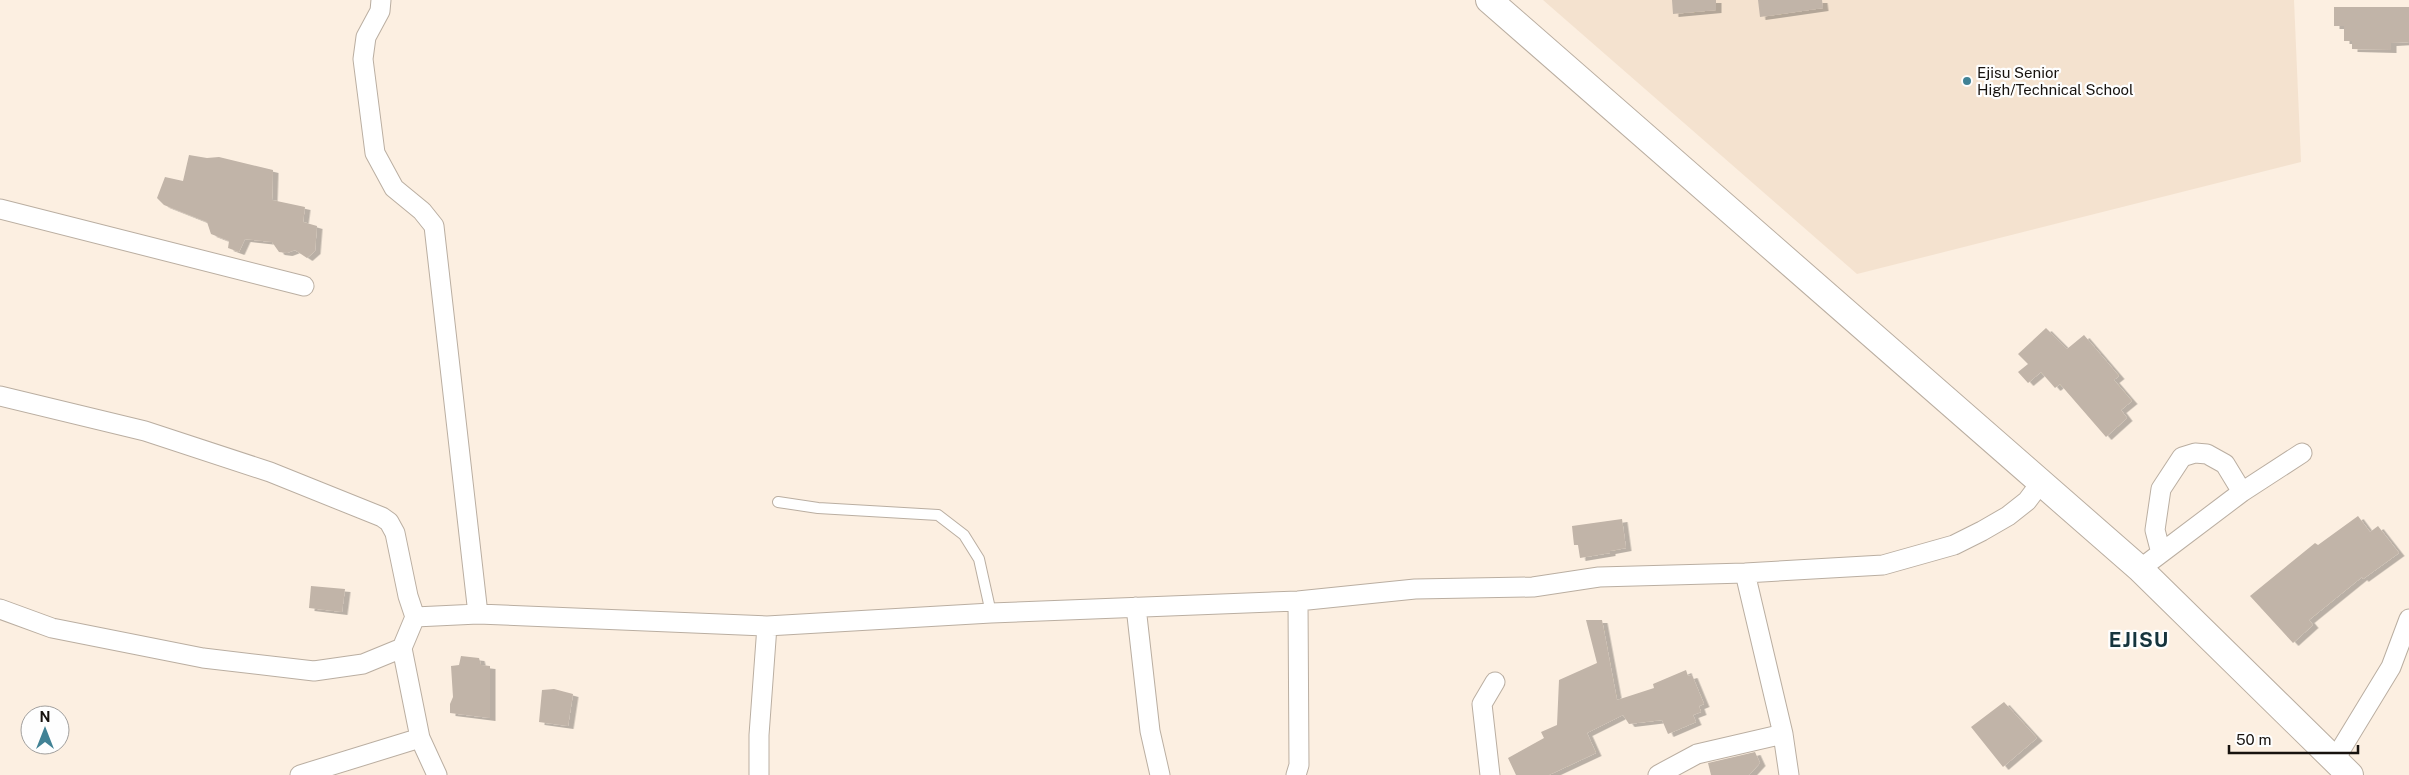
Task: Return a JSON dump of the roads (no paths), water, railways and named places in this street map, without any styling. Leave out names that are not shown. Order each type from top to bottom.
[{"type":"main road","points":[[1489,0],[2140,569],[2342,767]]},
{"type":"street","points":[[381,0],[380,11],[366,37],[363,59],[375,153],[394,188],[422,211],[434,226],[478,614]]},
{"type":"street","points":[[0,209],[304,286]]},
{"type":"street","points":[[0,396],[145,431],[270,472],[382,517],[388,522],[395,533],[408,596],[415,617],[402,648],[420,738],[437,775]]},
{"type":"street","points":[[2161,553],[2155,530],[2161,489],[2182,457],[2194,453],[2207,454],[2225,464],[2242,492]]},
{"type":"street","points":[[2140,569],[2242,492],[2302,453]]},
{"type":"street","points":[[415,617],[478,614],[767,626],[992,612],[1298,601],[1415,588],[1533,587],[1599,576],[1745,573],[1883,565],[1954,545],[2008,516],[2027,502],[2042,482]]},
{"type":"street","points":[[1745,573],[1783,734],[1789,775]]},
{"type":"street","points":[[1296,775],[1299,765],[1298,601]]},
{"type":"street","points":[[1136,607],[1150,731],[1160,775]]},
{"type":"street","points":[[0,609],[52,628],[184,654],[314,671],[362,664],[402,648]]},
{"type":"street","points":[[2342,767],[2391,666],[2409,619]]},
{"type":"street","points":[[759,775],[758,735],[767,626]]},
{"type":"street","points":[[1490,775],[1482,704],[1495,682]]},
{"type":"street","points":[[1658,775],[1697,754],[1783,734]]},
{"type":"street","points":[[300,775],[420,738]]},
{"type":"lane","points":[[778,502],[818,508],[938,515],[964,535],[979,559],[992,612]]},
{"type":"place","name":"Ejisu Senior High/Technical School","points":[[1967,81]]},
{"type":"district","name":"EJISU","points":[[2139,640]]}]
